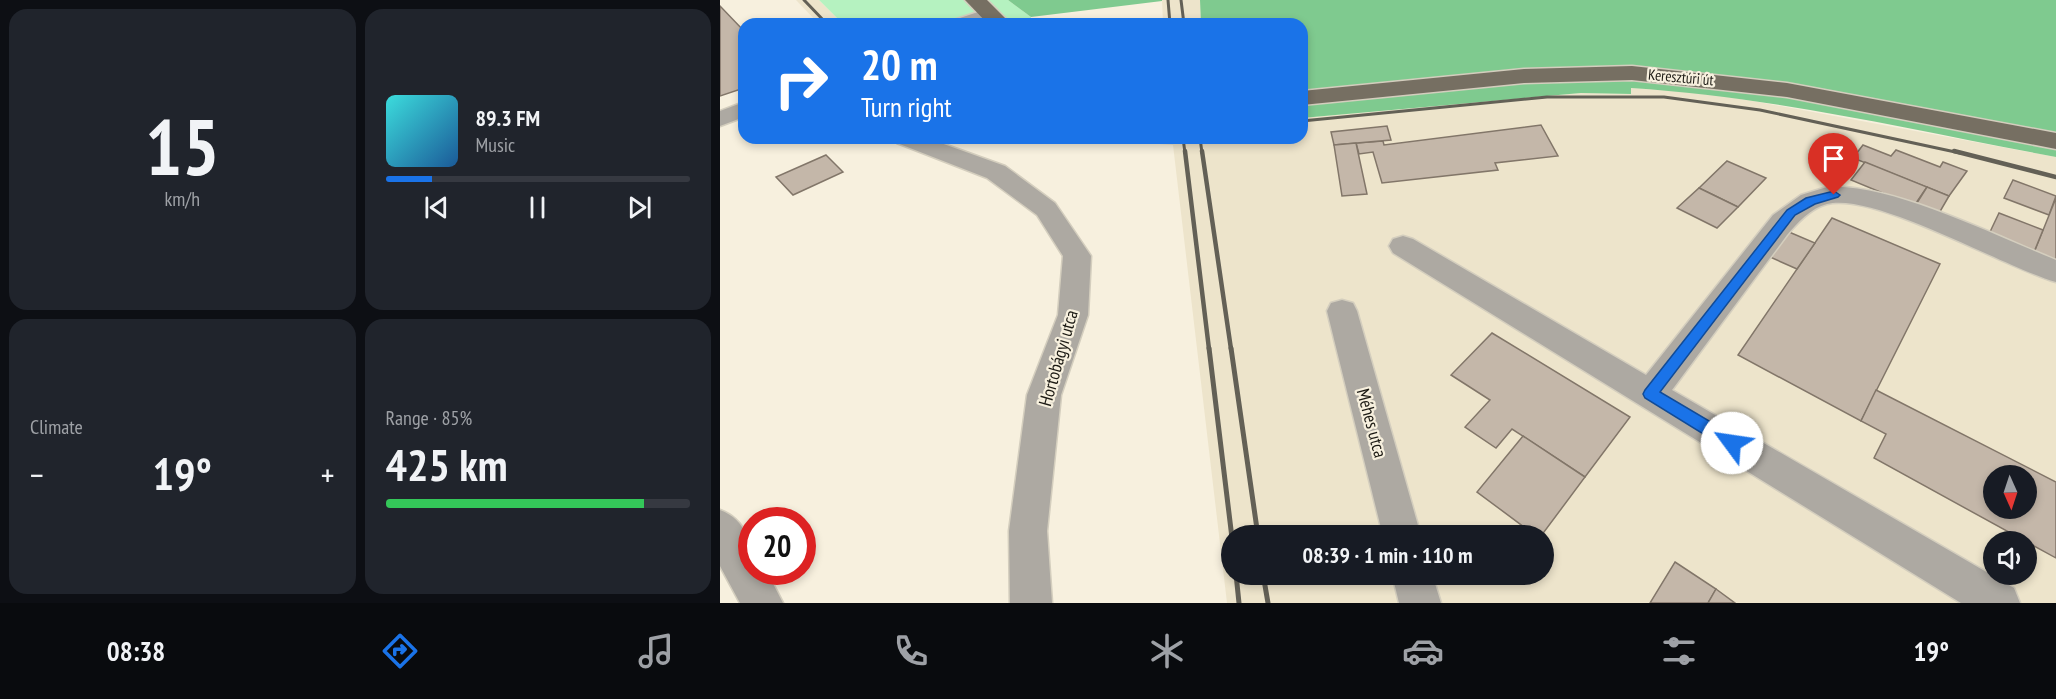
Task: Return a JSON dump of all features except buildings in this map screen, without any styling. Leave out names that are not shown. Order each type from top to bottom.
[{"type":"main road","name":"Keresztúri út","points":[[1308,97],[1524,76],[1632,73],[1722,81],[1787,90],[2056,141]]},
{"type":"street","points":[[720,118],[738,111]]},
{"type":"street","name":"Hortobágyi utca","points":[[921,144],[996,172],[1046,208],[1077,256],[1073,315],[1044,395],[1028,531],[1031,603]]},
{"type":"street","points":[[1650,394],[1777,228],[1791,213],[1810,201],[1834,195],[1884,204],[1907,211],[2056,272]]},
{"type":"street","points":[[1403,246],[1998,603]]},
{"type":"street","name":"Méhes utca","points":[[1342,310],[1399,525]]},
{"type":"street","points":[[720,528],[762,603]]},
{"type":"street","points":[[1416,585],[1420,603]]},
{"type":"shaded area","points":[[796,0],[819,0],[837,18],[813,18]]},
{"type":"shaded area","points":[[1162,0],[1200,0],[1201,18],[1163,18]]},
{"type":"shaded area","points":[[1631,88],[1690,91],[2056,157],[2056,603],[1227,603],[1225,585],[1554,585],[1554,525],[1221,525],[1221,552],[1173,145],[1159,144],[1308,144],[1308,117],[1581,93],[1631,94]]},
{"type":"green space","points":[[819,0],[1008,0],[1031,17],[1031,18],[837,18]]},
{"type":"green space","points":[[1008,0],[1162,0],[1162,1],[1031,17]]},
{"type":"green space","points":[[1200,0],[2056,0],[2056,157],[1791,107],[1685,92],[1631,88],[1631,94],[1581,93],[1308,117],[1308,18],[1201,18]]},
{"type":"railway","points":[[804,0],[821,18]]},
{"type":"railway","points":[[1168,0],[1170,18]]},
{"type":"railway","points":[[1181,0],[1183,18]]},
{"type":"railway","points":[[1308,120],[1547,97],[1664,97],[1760,110],[1960,153]]},
{"type":"railway","points":[[1184,144],[1185,153]]},
{"type":"railway","points":[[1201,144],[1202,153]]},
{"type":"railway","points":[[1185,151],[1209,349]]},
{"type":"railway","points":[[1202,151],[1231,349]]},
{"type":"railway","points":[[1954,151],[2056,177]]},
{"type":"railway","points":[[1209,348],[1230,525]]},
{"type":"railway","points":[[1231,348],[1256,525]]},
{"type":"railway","points":[[1237,585],[1239,603]]},
{"type":"railway","points":[[1265,585],[1268,603]]},
{"type":"route","points":[[1732,443],[1650,394],[1777,228],[1791,213],[1810,201],[1834,195]]}]
